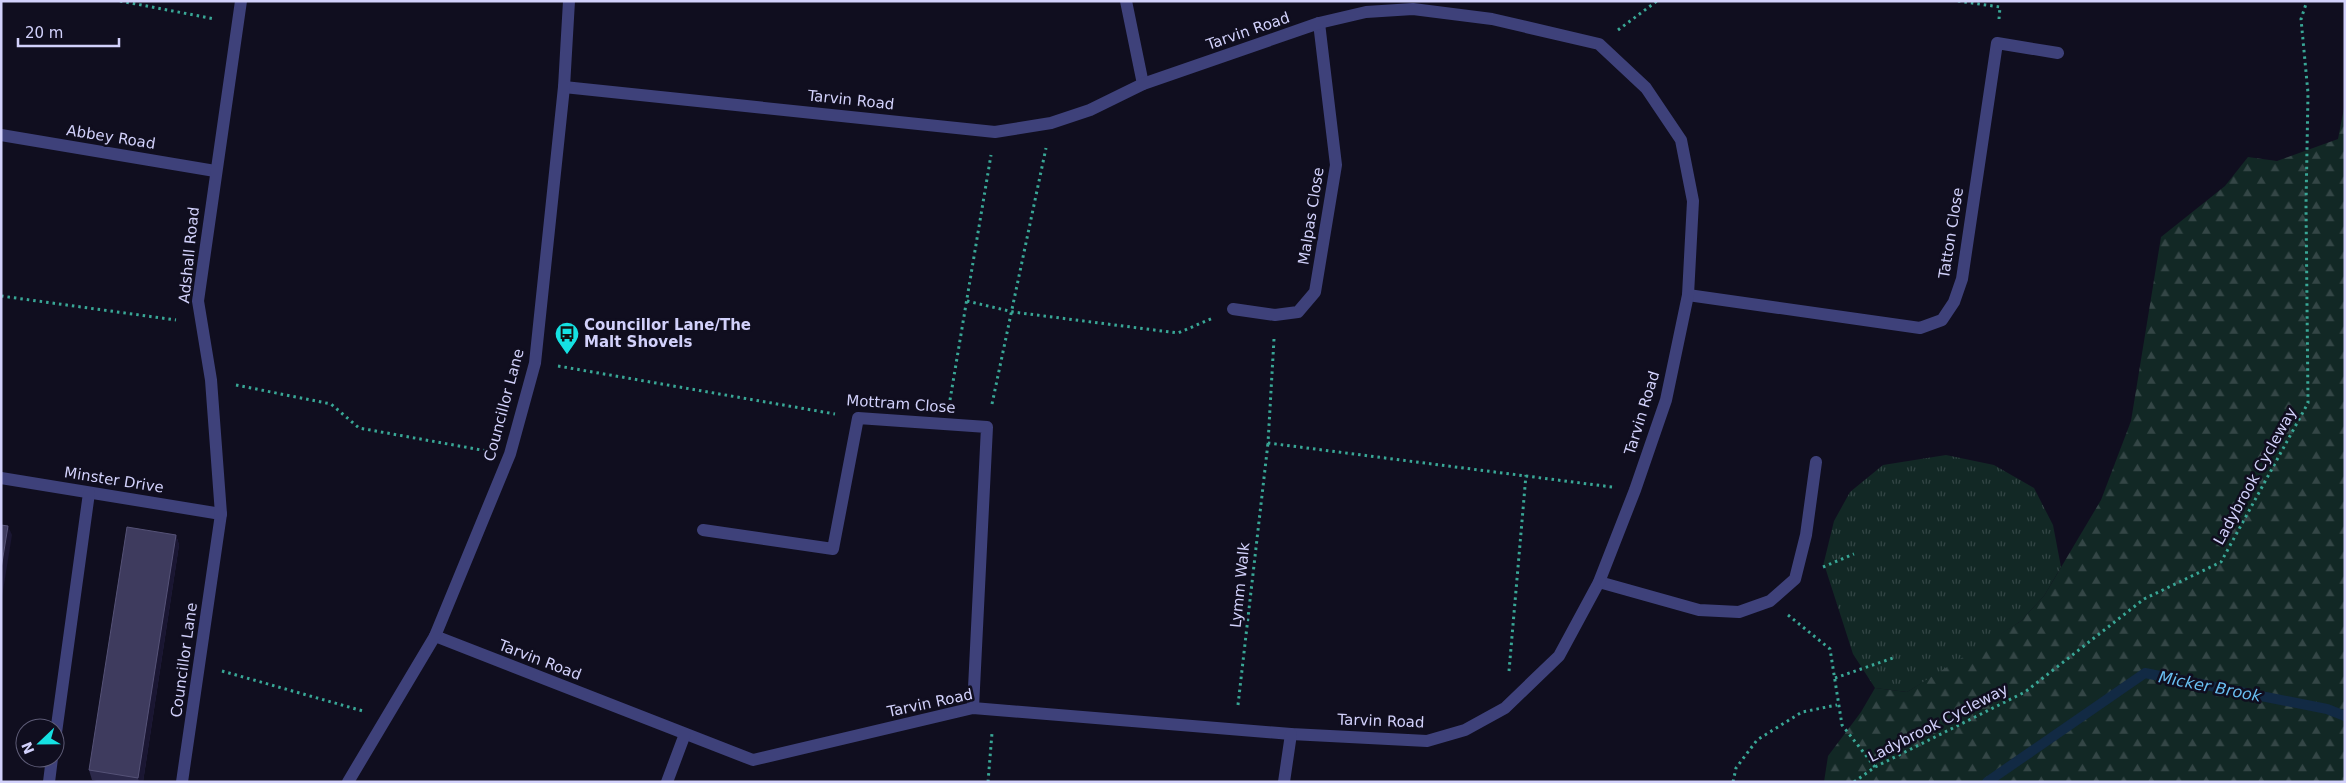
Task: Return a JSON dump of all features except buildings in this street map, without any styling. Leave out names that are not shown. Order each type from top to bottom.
[{"type":"street","name":"Adshall Road","points":[[221,514],[211,380],[198,301],[242,1]]},
{"type":"street","name":"Councillor Lane","points":[[348,782],[388,718],[434,636],[510,454],[535,362],[564,87],[569,1]]},
{"type":"street","points":[[1126,1],[1143,84]]},
{"type":"street","name":"Tarvin Road","points":[[434,636],[753,760],[973,708],[1291,734],[1427,741],[1465,730],[1505,708],[1559,656],[1599,582],[1635,490],[1666,400],[1688,295],[1693,201],[1681,140],[1646,88],[1599,44],[1492,18],[1413,9],[1366,12],[1319,23],[1143,84],[1090,110],[1051,123],[995,132],[564,87]]},
{"type":"street","name":"Malpas Close","points":[[1233,309],[1275,316],[1298,312],[1315,292],[1336,165],[1319,23]]},
{"type":"street","points":[[1997,43],[2058,53]]},
{"type":"street","name":"Tatton Close","points":[[1688,295],[1920,328],[1942,320],[1954,302],[1962,279],[1997,43]]},
{"type":"street","name":"Abbey Road","points":[[1,135],[216,170]]},
{"type":"street","points":[[704,530],[833,549],[858,418]]},
{"type":"street","name":"Mottram Close","points":[[858,418],[987,427]]},
{"type":"street","points":[[973,708],[987,427]]},
{"type":"street","points":[[1599,582],[1699,610],[1739,612],[1770,601],[1795,579],[1806,535],[1816,462]]},
{"type":"street","name":"Minster Drive","points":[[1,478],[221,514]]},
{"type":"street","points":[[58,718],[89,493]]},
{"type":"street","name":"Councillor Lane","points":[[182,782],[221,514]]},
{"type":"street","points":[[668,782],[686,734]]},
{"type":"street","points":[[1284,782],[1291,734]]},
{"type":"street","points":[[49,782],[51,768]]},
{"type":"path","points":[[120,1],[238,23]]},
{"type":"path","points":[[1599,44],[1657,1]]},
{"type":"path","points":[[1958,1],[2000,7],[1997,43]]},
{"type":"path","name":"Ladybrook Cycleway","points":[[1854,782],[1875,767],[2025,692],[2144,599],[2221,562],[2308,404],[2306,215],[2308,93],[2301,19],[2307,1]]},
{"type":"path","points":[[987,427],[1013,312],[1051,123]]},
{"type":"path","points":[[946,423],[995,132]]},
{"type":"path","points":[[1,296],[202,324]]},
{"type":"path","points":[[967,301],[1013,312],[1178,333],[1233,309]]},
{"type":"path","name":"Lymm Walk","points":[[1235,729],[1268,443],[1275,316]]},
{"type":"path","name":"Mottram Close","points":[[535,362],[858,418]]},
{"type":"path","points":[[211,380],[330,404],[359,428],[510,454]]},
{"type":"path","points":[[1268,443],[1635,490]]},
{"type":"path","points":[[1505,708],[1526,475]]},
{"type":"path","points":[[1770,601],[1830,649],[1837,706],[1842,725],[1875,767]]},
{"type":"path","points":[[1835,678],[1893,658]]},
{"type":"path","points":[[200,664],[388,718]]},
{"type":"path","points":[[1733,782],[1736,768],[1757,740],[1802,712],[1837,706]]},
{"type":"path","points":[[988,782],[994,710]]},
{"type":"green space","points":[[2345,103],[2345,782],[1824,782],[1828,756],[1861,712],[1875,688],[1907,692],[2021,621],[2044,596],[2101,500],[2131,421],[2161,237],[2225,186],[2248,157],[2277,161],[2338,139]]},
{"type":"green space","points":[[1946,455],[1994,465],[2034,488],[2053,525],[2061,567],[2044,596],[2021,621],[1972,653],[1907,692],[1875,688],[1853,654],[1825,567],[1823,566],[1834,521],[1850,492],[1883,465]]},
{"type":"waterway","name":"Micker Brook","points":[[1987,782],[2145,673],[2327,709],[2345,716]]},
{"type":"place","name":"Councillor Lane/The Malt Shovels","points":[[567,355]]}]
